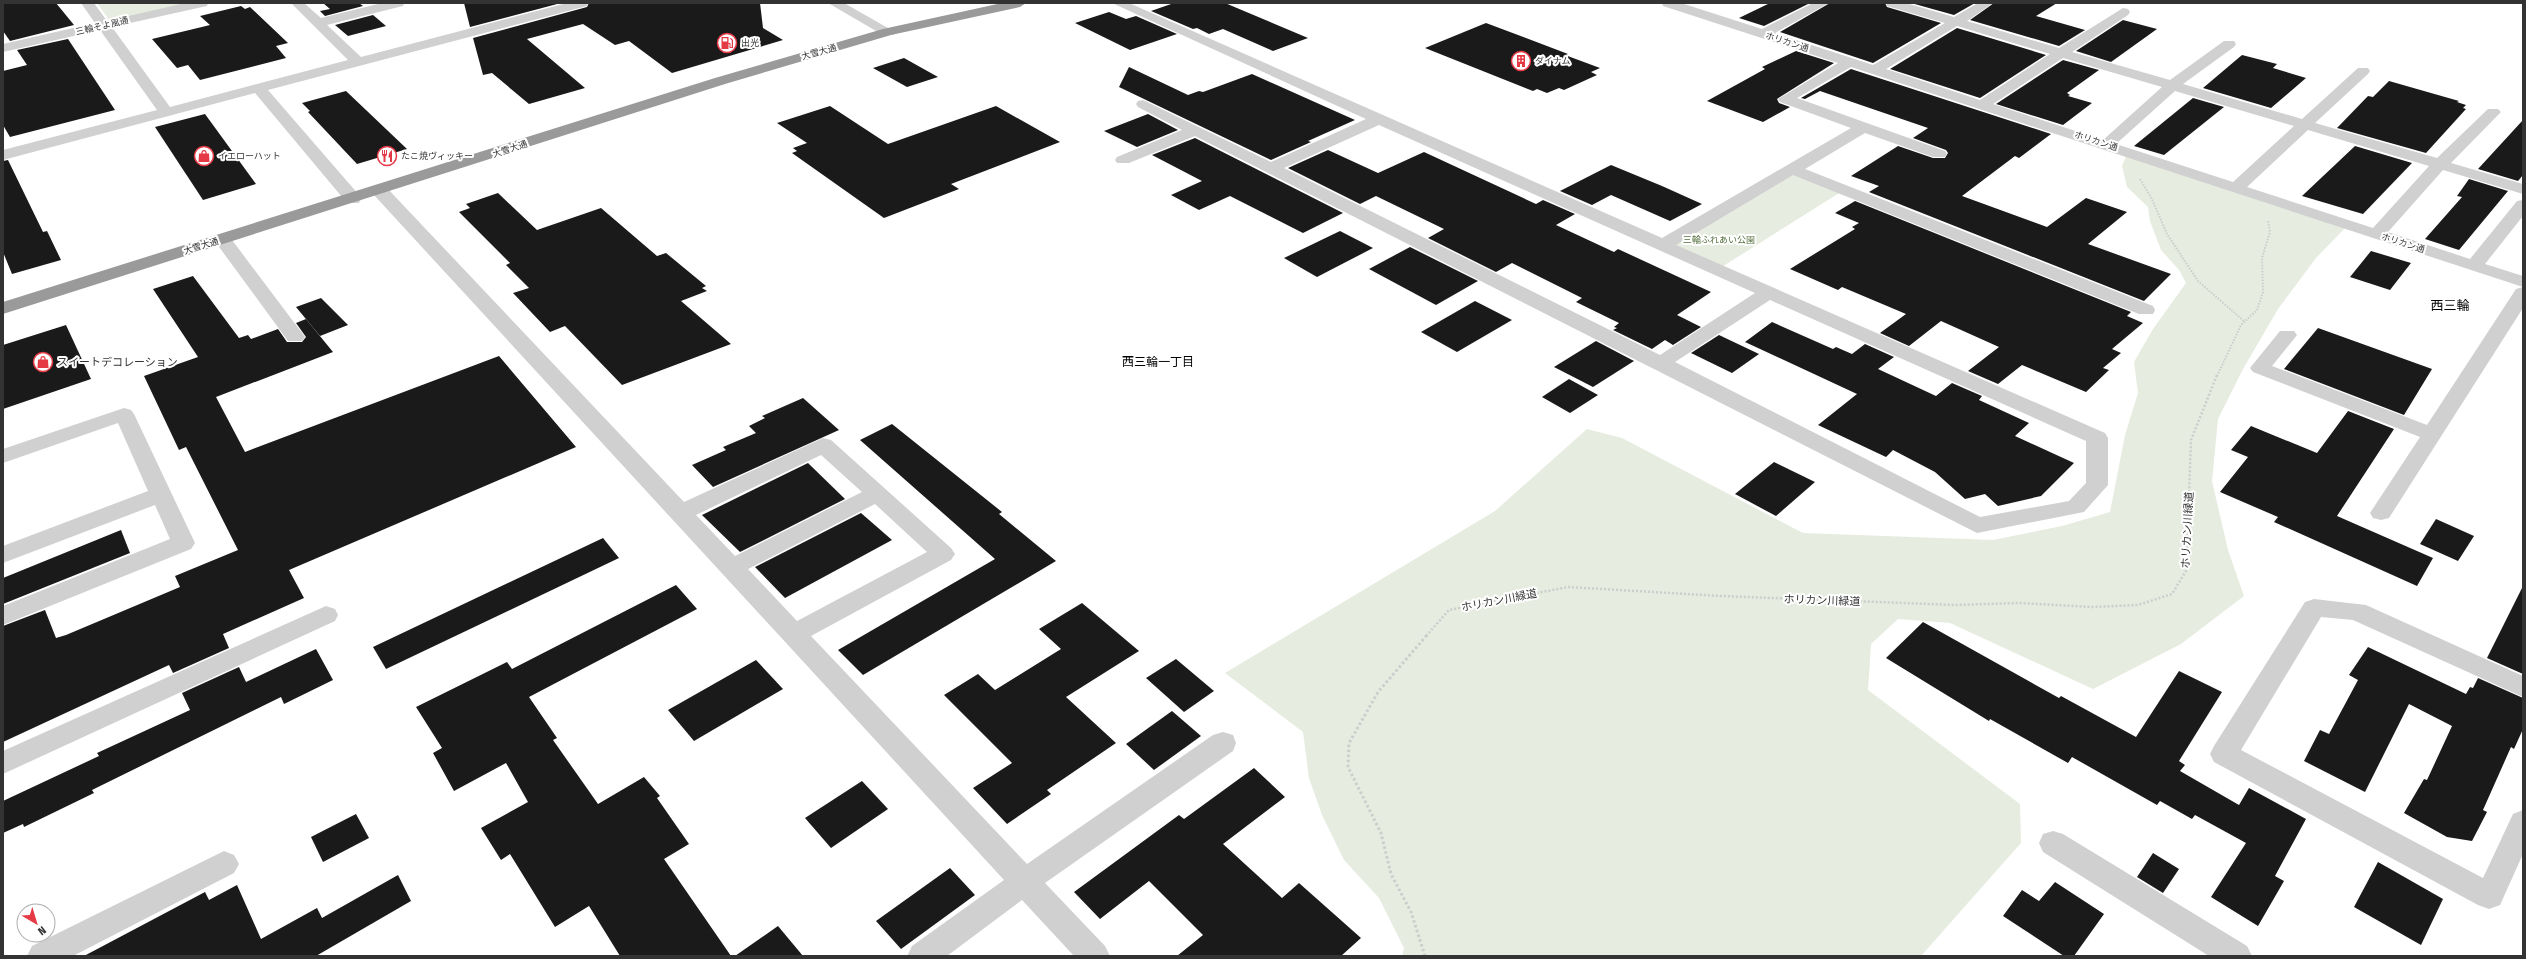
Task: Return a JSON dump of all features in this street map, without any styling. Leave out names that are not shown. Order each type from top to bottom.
[{"type":"highway","name":"大雪大通","points":[[3,308],[353,199],[720,81],[888,32],[1020,3]]},
{"type":"street","points":[[87,3],[166,112]]},
{"type":"street","name":"三輪そよ風通","points":[[3,48],[202,3]]},
{"type":"street","points":[[297,3],[358,62]]},
{"type":"street","points":[[318,23],[398,3]]},
{"type":"street","points":[[3,155],[582,3]]},
{"type":"street","points":[[834,3],[888,32]]},
{"type":"street","points":[[1118,3],[2097,438],[2097,485],[2076,507],[1977,525],[1661,363],[1143,104]]},
{"type":"street","points":[[1763,34],[1823,3]]},
{"type":"street","points":[[1892,3],[2523,189]]},
{"type":"street","points":[[1875,70],[1987,3]]},
{"type":"street","name":"ホリカン通","points":[[1673,4],[2523,282]]},
{"type":"street","points":[[1982,105],[2123,12]]},
{"type":"street","points":[[2106,145],[2173,85],[2229,44]]},
{"type":"street","points":[[1850,62],[1785,99],[1939,154]]},
{"type":"street","points":[[2236,188],[2363,71]]},
{"type":"street","points":[[258,88],[353,199]]},
{"type":"street","points":[[2377,234],[2440,164],[2492,112]]},
{"type":"street","points":[[1271,168],[1379,119]]},
{"type":"street","points":[[1663,245],[1864,127]]},
{"type":"street","points":[[1122,160],[1195,130]]},
{"type":"street","points":[[1791,169],[2146,310]]},
{"type":"street","points":[[380,190],[792,635],[1094,956]]},
{"type":"street","points":[[2474,266],[2523,205]]},
{"type":"street","points":[[223,240],[295,337]]},
{"type":"street","points":[[1661,363],[1768,293]]},
{"type":"street","points":[[2381,513],[2523,293]]},
{"type":"street","points":[[2287,335],[2260,368],[2432,434]]},
{"type":"street","points":[[3,456],[124,414],[183,543],[3,616]]},
{"type":"street","points":[[680,514],[823,446],[943,554],[792,635]]},
{"type":"street","points":[[730,568],[876,494]]},
{"type":"street","points":[[3,555],[160,495]]},
{"type":"street","points":[[2523,688],[2357,611],[2314,608],[2224,754],[2489,896],[2523,822]]},
{"type":"street","points":[[3,763],[326,615]]},
{"type":"street","points":[[923,956],[1024,882],[1223,743]]},
{"type":"street","points":[[2053,844],[2236,956]]},
{"type":"street","points":[[44,956],[224,864]]},
{"type":"path","points":[[2139,156],[2133,163],[2167,234],[2198,280],[2245,322]]},
{"type":"path","name":"ホリカン川緑道","points":[[1425,956],[1411,912],[1390,874],[1381,833],[1348,767],[1349,743],[1378,692],[1449,610],[1568,587],[1743,597],[1955,605],[2020,603],[2092,607],[2138,605],[2172,594],[2186,571],[2191,440],[2204,404],[2245,322],[2257,310],[2263,292],[2262,258],[2270,232],[2268,218],[2279,202]]},
{"type":"green space","points":[[97,3],[190,3],[110,21]]},
{"type":"green space","points":[[2128,152],[2348,225],[2316,258],[2278,309],[2243,369],[2218,419],[2212,481],[2228,550],[2244,596],[2181,644],[2093,689],[1950,623],[1898,619],[1871,644],[1868,690],[2020,804],[2021,843],[1921,956],[1402,956],[1404,948],[1379,898],[1344,860],[1322,815],[1309,778],[1303,732],[1225,673],[1495,511],[1587,429],[1622,438],[1803,533],[1993,540],[2062,526],[2110,512],[2125,435],[2138,393],[2134,362],[2153,329],[2186,283],[2179,270],[2161,250],[2150,221],[2148,207],[2127,187],[2122,166]]},
{"type":"green space","name":"三輪ふれあい公園","points":[[1791,169],[1844,190],[1717,270],[1663,245]]},
{"type":"building","points":[[3,3],[56,3],[74,25],[10,41],[3,31]]},
{"type":"building","points":[[323,3],[359,3],[363,6],[325,16],[320,11],[330,9]]},
{"type":"building","points":[[464,3],[561,3],[470,27]]},
{"type":"building","points":[[589,3],[760,3],[763,28],[783,40],[672,73],[629,41],[615,45],[583,24],[527,39],[585,88],[529,104],[492,73],[483,75],[473,38],[587,7]]},
{"type":"building","points":[[1174,3],[1225,3],[1308,38],[1273,51],[1223,29],[1209,34],[1197,28],[1193,29],[1151,11]]},
{"type":"building","points":[[1770,3],[1810,3],[1764,26],[1739,18]]},
{"type":"building","points":[[1830,3],[1885,3],[1887,7],[1941,23],[1873,63],[1780,32]]},
{"type":"building","points":[[1911,3],[1975,3],[1954,15]]},
{"type":"building","points":[[1994,3],[2057,3],[2036,16],[2085,30],[2059,46],[1970,20]]},
{"type":"building","points":[[241,6],[245,9],[250,7],[288,43],[276,46],[286,58],[200,80],[188,65],[177,68],[152,39],[210,25],[200,16]]},
{"type":"building","points":[[1109,12],[1126,19],[1136,16],[1177,34],[1130,50],[1075,23]]},
{"type":"building","points":[[373,15],[386,26],[348,36],[335,25]]},
{"type":"building","points":[[2123,20],[2157,29],[2111,62],[2076,51]]},
{"type":"building","name":"ダイナム","points":[[1486,23],[1568,54],[1565,55],[1600,68],[1591,72],[1597,75],[1564,90],[1559,88],[1547,93],[1537,89],[1533,91],[1425,48]]},
{"type":"building","points":[[1957,28],[2046,55],[1980,98],[1890,69]]},
{"type":"building","points":[[68,39],[115,110],[10,137],[3,125],[3,71],[27,65],[17,50]]},
{"type":"building","points":[[1796,51],[1834,63],[1777,99],[1779,103],[1790,107],[1763,122],[1707,101],[1765,69],[1762,67]]},
{"type":"building","points":[[2242,55],[2277,64],[2273,68],[2306,78],[2271,108],[2203,88]]},
{"type":"building","points":[[904,58],[938,77],[907,87],[873,68]]},
{"type":"building","points":[[2063,60],[2099,70],[2067,93],[2070,95],[2068,96],[2092,103],[2063,125],[1996,104]]},
{"type":"building","points":[[1129,67],[1188,95],[1199,91],[1203,92],[1252,74],[1355,120],[1308,141],[1311,142],[1271,160],[1119,87]]},
{"type":"building","points":[[1851,69],[2051,134],[2019,158],[2015,156],[1962,196],[2047,227],[2086,198],[2127,212],[2088,244],[2171,274],[2144,301],[1869,192],[1879,186],[1851,176],[1898,146],[1933,158],[1945,158],[1948,153],[1946,150],[1913,138],[1928,128],[1820,91],[1805,99],[1801,98]]},
{"type":"building","points":[[2389,81],[2459,101],[2457,102],[2466,105],[2463,108],[2466,109],[2426,153],[2337,128],[2368,96],[2373,97]]},
{"type":"building","points":[[346,91],[407,149],[357,164],[308,112],[310,111],[302,103]]},
{"type":"building","points":[[2193,98],[2224,107],[2164,155],[2134,146]]},
{"type":"building","points":[[830,106],[888,144],[996,106],[1060,142],[951,184],[959,189],[884,218],[792,153],[797,151],[793,148],[807,143],[777,123]]},
{"type":"building","name":"イエローハット","points":[[205,114],[256,184],[203,200],[155,127]]},
{"type":"building","points":[[1148,114],[1178,130],[1137,147],[1104,131]]},
{"type":"building","points":[[2523,120],[2523,175],[2518,181],[2478,169]]},
{"type":"building","points":[[1195,138],[1343,213],[1303,233],[1230,196],[1199,210],[1171,195],[1202,181],[1152,155]]},
{"type":"building","points":[[2355,146],[2412,163],[2363,214],[2302,196]]},
{"type":"building","points":[[1328,150],[1378,173],[1424,152],[1536,204],[1543,200],[1575,214],[1556,225],[1614,252],[1618,249],[1711,292],[1677,315],[1701,327],[1673,345],[1665,340],[1652,349],[1613,330],[1617,328],[1614,327],[1619,323],[1576,302],[1582,298],[1512,263],[1496,272],[1428,238],[1444,229],[1376,196],[1360,204],[1288,168]]},
{"type":"building","points":[[8,160],[43,232],[47,231],[61,260],[12,274],[3,252],[3,161]]},
{"type":"building","points":[[1611,165],[1702,204],[1670,221],[1611,195],[1592,205],[1560,191]]},
{"type":"building","points":[[2469,179],[2508,191],[2459,250],[2425,239],[2462,197],[2457,196]]},
{"type":"building","points":[[498,193],[537,230],[601,208],[657,256],[666,253],[706,286],[702,288],[707,291],[681,301],[731,344],[622,385],[565,326],[550,332],[513,293],[529,288],[506,265],[510,263],[459,212],[470,208],[466,204]]},
{"type":"building","points":[[1855,201],[2131,312],[2127,316],[2143,323],[2112,349],[2121,353],[2103,368],[2109,370],[2086,392],[2022,365],[1998,384],[1968,371],[1999,347],[1941,321],[1909,346],[1880,333],[1906,314],[1842,287],[1838,290],[1790,269],[1855,229],[1852,227],[1859,223],[1835,213]]},
{"type":"building","points":[[1340,231],[1373,248],[1317,277],[1284,258]]},
{"type":"building","points":[[1410,247],[1478,281],[1436,305],[1369,269]]},
{"type":"building","points":[[2371,251],[2411,263],[2390,290],[2350,277]]},
{"type":"building","points":[[193,276],[239,338],[248,335],[251,339],[278,329],[287,342],[302,342],[306,337],[296,323],[306,319],[333,352],[216,397],[245,452],[499,356],[576,447],[289,570],[304,598],[223,634],[229,648],[173,673],[169,665],[3,742],[3,626],[45,610],[56,638],[66,635],[180,587],[175,576],[238,550],[186,447],[179,450],[144,376],[198,357],[153,289]]},
{"type":"building","points":[[321,298],[348,325],[320,336],[296,307]]},
{"type":"building","points":[[1475,301],[1512,320],[1457,352],[1421,332]]},
{"type":"building","points":[[1772,322],[1833,349],[1836,347],[1852,354],[1865,344],[1894,357],[1878,369],[1936,396],[1952,383],[1982,396],[1979,400],[2029,423],[2015,436],[2074,463],[2041,496],[1998,506],[1985,494],[1965,499],[1935,472],[1893,450],[1886,457],[1818,425],[1857,394],[1745,342]]},
{"type":"building","name":"スイートデコレーション","points":[[66,325],[91,379],[3,409],[3,345]]},
{"type":"building","points":[[2318,328],[2432,369],[2404,415],[2284,369]]},
{"type":"building","points":[[1719,335],[1759,354],[1732,373],[1691,353]]},
{"type":"building","points":[[1596,341],[1634,361],[1593,387],[1554,367]]},
{"type":"building","points":[[1569,379],[1598,395],[1570,413],[1542,397]]},
{"type":"building","points":[[803,398],[839,430],[713,487],[692,465],[726,450],[723,447],[756,433],[749,426],[765,418],[762,416]]},
{"type":"building","points":[[2348,411],[2394,429],[2337,516],[2433,558],[2417,586],[2274,522],[2278,517],[2220,492],[2248,457],[2231,450],[2251,426],[2317,453]]},
{"type":"building","points":[[892,424],[1002,512],[999,514],[1056,561],[863,675],[838,650],[995,559],[860,440]]},
{"type":"building","points":[[1774,462],[1815,482],[1776,516],[1735,494]]},
{"type":"building","points":[[808,463],[845,499],[740,552],[702,515]]},
{"type":"building","points":[[861,513],[892,540],[785,598],[755,567]]},
{"type":"building","points":[[2436,519],[2474,536],[2458,561],[2420,544]]},
{"type":"building","points":[[121,530],[130,553],[3,604],[3,578]]},
{"type":"building","points":[[603,538],[619,558],[386,669],[373,647]]},
{"type":"building","points":[[676,585],[697,609],[529,697],[557,738],[553,740],[598,804],[644,777],[660,796],[657,798],[689,844],[664,859],[731,956],[620,956],[589,906],[555,927],[510,854],[501,860],[481,828],[528,802],[506,763],[454,791],[433,753],[442,748],[416,707],[507,662],[512,669]]},
{"type":"building","points":[[2523,586],[2523,674],[2487,658]]},
{"type":"building","points":[[1082,603],[1139,651],[1066,697],[1116,743],[1047,790],[1051,794],[1007,824],[973,788],[1012,763],[944,695],[978,674],[995,690],[1061,649],[1039,629]]},
{"type":"building","points":[[1923,622],[2059,698],[2061,696],[2136,737],[2179,671],[2222,692],[2179,761],[2185,765],[2180,771],[2239,805],[2249,788],[2306,819],[2275,876],[2284,881],[2258,926],[2211,897],[2246,843],[2195,815],[2192,819],[2160,801],[2157,805],[2072,757],[2068,763],[1990,719],[1989,721],[1886,658]]},
{"type":"building","points":[[2368,647],[2466,694],[2470,687],[2473,688],[2478,678],[2523,698],[2523,729],[2514,749],[2511,747],[2483,810],[2487,812],[2472,841],[2447,837],[2404,813],[2424,779],[2427,780],[2452,726],[2409,704],[2365,792],[2304,761],[2320,730],[2329,734],[2358,680],[2349,675]]},
{"type":"building","points":[[316,649],[333,680],[284,704],[281,697],[92,790],[94,793],[24,827],[23,824],[3,833],[3,801],[99,756],[97,753],[190,710],[182,693],[239,667],[246,682]]},
{"type":"building","points":[[1176,659],[1214,691],[1184,712],[1146,678]]},
{"type":"building","points":[[756,660],[783,689],[694,741],[668,710]]},
{"type":"building","points":[[1172,711],[1201,736],[1154,770],[1126,744]]},
{"type":"building","points":[[1254,768],[1285,797],[1223,844],[1282,898],[1299,883],[1361,938],[1341,956],[1177,956],[1203,935],[1149,881],[1100,919],[1074,892],[1179,815],[1184,819]]},
{"type":"building","points":[[862,781],[888,809],[831,848],[805,818]]},
{"type":"building","points":[[356,814],[369,838],[323,862],[311,837]]},
{"type":"building","points":[[2153,853],[2179,869],[2163,893],[2137,877]]},
{"type":"building","points":[[2378,862],[2443,899],[2421,945],[2354,907]]},
{"type":"building","points":[[950,868],[975,895],[901,949],[876,921]]},
{"type":"building","points":[[398,875],[411,901],[316,956],[84,956],[205,892],[209,900],[237,885],[261,939],[317,908],[322,918]]},
{"type":"building","points":[[2055,882],[2104,914],[2074,956],[2064,956],[2003,916],[2022,890],[2039,901]]},
{"type":"building","points":[[778,926],[803,956],[735,956]]},
{"type":"place","name":"出光","points":[[727,43]]},
{"type":"place","name":"ダイナム","points":[[1521,61]]},
{"type":"place","name":"イエローハット","points":[[204,156]]},
{"type":"place","name":"たこ焼ヴィッキー","points":[[387,156]]},
{"type":"place","name":"スイートデコレーション","points":[[43,362]]},
{"type":"district","name":"西三輪","points":[[2450,305]]},
{"type":"district","name":"西三輪一丁目","points":[[1158,362]]}]
